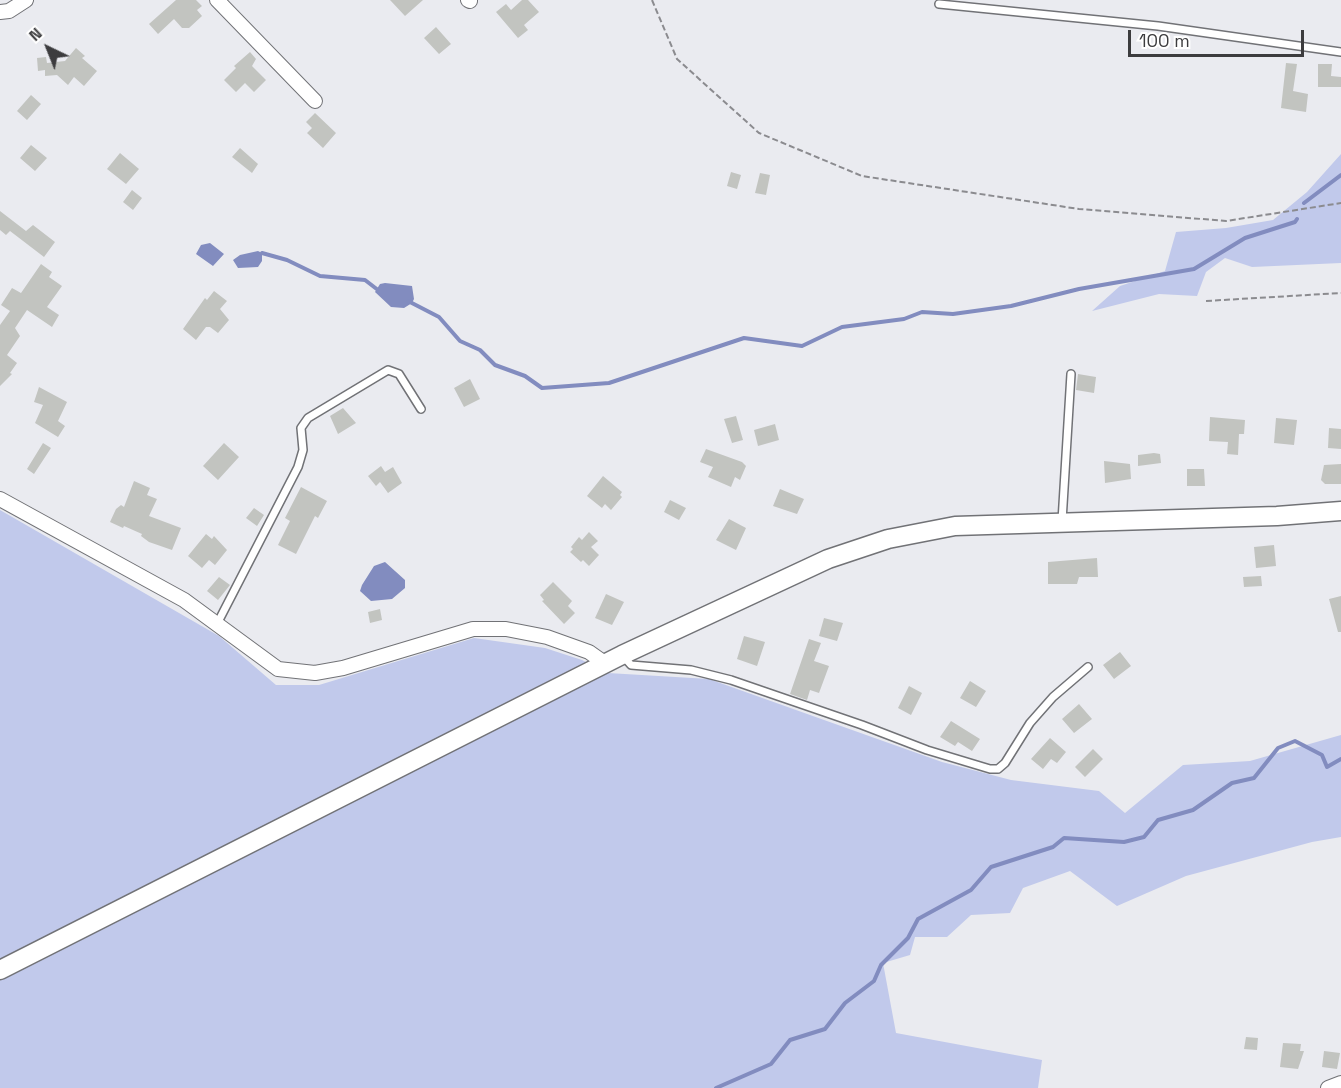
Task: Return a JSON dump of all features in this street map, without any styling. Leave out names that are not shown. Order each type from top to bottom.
[{"type":"street","points":[[1,12],[14,0]]},
{"type":"street","points":[[1,12],[9,12],[26,0]]},
{"type":"street","points":[[217,0],[315,101]]},
{"type":"street","points":[[0,499],[184,600],[278,669],[315,673],[343,668],[473,629],[506,629],[547,637],[589,652],[606,664]]},
{"type":"street","points":[[0,970],[622,655],[828,559],[888,539],[955,526],[1277,516],[1341,511]]},
{"type":"street","points":[[1328,1088],[1341,1083]]},
{"type":"lane","points":[[939,4],[1158,27],[1341,52]]},
{"type":"lane","points":[[217,624],[298,467],[303,450],[301,428],[308,417],[388,370],[399,374],[421,409]]},
{"type":"lane","points":[[1062,522],[1071,374]]},
{"type":"lane","points":[[622,655],[631,664],[692,670],[730,680],[990,770],[998,770],[1005,763],[1030,723],[1053,697],[1088,667]]},
{"type":"path","points":[[652,0],[677,59],[759,134],[862,176],[1079,209],[1226,221],[1341,203]]},
{"type":"path","points":[[1206,301],[1341,293]]},
{"type":"shaded area","points":[[1341,154],[1341,263],[1252,267],[1225,258],[1206,272],[1197,296],[1159,294],[1092,311],[1120,286],[1165,271],[1176,232],[1226,228],[1273,220],[1307,192]]},
{"type":"shaded area","points":[[210,243],[224,254],[213,266],[196,254],[201,245]]},
{"type":"shaded area","points":[[258,251],[262,253],[262,261],[258,267],[238,268],[233,260],[240,255]]},
{"type":"shaded area","points":[[380,284],[412,286],[414,299],[412,303],[404,308],[391,307],[375,292]]},
{"type":"shaded area","points":[[0,510],[219,636],[276,685],[319,685],[474,638],[545,648],[582,660],[608,673],[709,679],[942,762],[1011,780],[1099,791],[1125,813],[1183,765],[1250,761],[1341,735],[1341,837],[1312,842],[1186,876],[1117,906],[1070,871],[1023,888],[1010,913],[971,915],[947,937],[915,937],[910,955],[883,963],[896,1033],[1042,1060],[1038,1088],[0,1088]]},
{"type":"shaded area","points":[[385,562],[405,580],[405,588],[392,599],[371,601],[360,591],[362,585],[374,566]]},
{"type":"building","points":[[176,0],[196,0],[202,6],[197,10],[202,16],[189,28],[182,28],[174,19],[158,34],[149,24]]},
{"type":"building","points":[[390,0],[423,0],[405,16]]},
{"type":"building","points":[[522,0],[528,0],[539,12],[524,25],[528,30],[518,38],[496,12],[506,4],[511,10]]},
{"type":"building","points":[[436,27],[451,44],[439,54],[424,38]]},
{"type":"building","points":[[76,48],[85,56],[82,58],[97,71],[84,86],[74,77],[68,85],[57,75],[45,76],[45,70],[38,71],[37,58],[46,57],[47,63],[65,61]]},
{"type":"building","points":[[250,52],[256,59],[252,66],[266,80],[254,92],[245,83],[236,92],[224,80],[236,68],[234,66]]},
{"type":"building","points":[[1286,63],[1297,64],[1293,91],[1308,94],[1306,112],[1281,108]]},
{"type":"building","points":[[1318,64],[1332,64],[1331,76],[1341,77],[1341,87],[1318,87]]},
{"type":"building","points":[[31,95],[41,104],[27,120],[17,111]]},
{"type":"building","points":[[315,113],[336,133],[323,148],[307,133],[312,128],[306,122]]},
{"type":"building","points":[[31,145],[47,158],[35,171],[20,158]]},
{"type":"building","points":[[240,148],[258,164],[252,173],[232,157]]},
{"type":"building","points":[[120,153],[139,169],[126,184],[107,169]]},
{"type":"building","points":[[731,172],[741,175],[737,189],[727,186]]},
{"type":"building","points":[[760,173],[770,175],[766,195],[755,193]]},
{"type":"building","points":[[132,190],[142,198],[133,210],[123,202]]},
{"type":"building","points":[[0,211],[26,231],[33,225],[55,242],[44,257],[10,231],[6,235],[0,230]]},
{"type":"building","points":[[41,264],[52,272],[49,277],[62,286],[47,307],[59,315],[52,327],[27,310],[15,328],[20,336],[7,355],[17,363],[10,373],[12,374],[0,386],[0,325],[10,311],[1,305],[12,288],[21,293]]},
{"type":"building","points":[[214,291],[227,301],[220,309],[229,320],[218,333],[206,327],[196,340],[183,329],[205,298],[207,300]]},
{"type":"building","points":[[1078,374],[1096,377],[1094,393],[1076,390]]},
{"type":"building","points":[[470,379],[480,399],[464,407],[454,388]]},
{"type":"building","points":[[39,387],[67,402],[58,421],[65,426],[58,437],[35,423],[43,405],[34,402]]},
{"type":"building","points":[[343,408],[356,423],[338,434],[330,416]]},
{"type":"building","points":[[736,416],[743,440],[732,443],[724,419]]},
{"type":"building","points":[[1210,417],[1245,420],[1244,434],[1239,434],[1238,455],[1227,454],[1228,442],[1209,441]]},
{"type":"building","points":[[1276,418],[1297,420],[1294,445],[1274,443]]},
{"type":"building","points":[[775,424],[779,440],[758,446],[754,430]]},
{"type":"building","points":[[1329,428],[1341,429],[1341,449],[1328,448]]},
{"type":"building","points":[[43,443],[51,448],[34,474],[27,469]]},
{"type":"building","points":[[224,443],[239,457],[218,480],[203,466]]},
{"type":"building","points":[[706,449],[742,462],[746,466],[740,480],[735,477],[731,487],[708,477],[713,467],[700,462]]},
{"type":"building","points":[[1160,454],[1161,463],[1138,466],[1138,455]]},
{"type":"building","points":[[1104,461],[1130,464],[1131,479],[1105,483]]},
{"type":"building","points":[[1341,464],[1341,484],[1325,484],[1321,480],[1324,465]]},
{"type":"building","points":[[381,466],[385,472],[393,467],[402,483],[388,493],[380,482],[376,486],[368,476]]},
{"type":"building","points":[[1187,469],[1204,469],[1205,486],[1187,486]]},
{"type":"building","points":[[603,476],[622,492],[620,495],[622,497],[611,510],[605,504],[602,508],[587,496]]},
{"type":"building","points":[[134,481],[150,488],[147,495],[157,499],[149,516],[181,528],[172,550],[149,542],[141,536],[142,534],[110,522],[116,509],[121,505],[124,507]]},
{"type":"building","points":[[301,487],[327,501],[318,518],[315,516],[296,554],[278,545],[290,521],[285,518]]},
{"type":"building","points":[[780,489],[804,499],[797,514],[773,506]]},
{"type":"building","points":[[670,500],[686,508],[679,520],[664,512]]},
{"type":"building","points":[[254,508],[264,515],[257,526],[246,518]]},
{"type":"building","points":[[729,519],[746,528],[736,550],[716,540]]},
{"type":"building","points":[[589,532],[598,541],[591,547],[599,555],[589,566],[570,552],[579,537],[582,540]]},
{"type":"building","points":[[206,534],[212,539],[214,536],[227,550],[215,565],[209,560],[202,568],[188,556]]},
{"type":"building","points":[[1274,545],[1276,566],[1256,568],[1254,547]]},
{"type":"building","points":[[1097,558],[1098,577],[1079,577],[1077,584],[1048,584],[1048,562]]},
{"type":"building","points":[[1261,576],[1262,586],[1244,587],[1243,577]]},
{"type":"building","points":[[219,577],[230,585],[218,600],[207,591]]},
{"type":"building","points":[[553,582],[572,601],[568,606],[575,613],[564,624],[542,601],[544,600],[540,595]]},
{"type":"building","points":[[606,594],[624,602],[612,625],[595,618]]},
{"type":"building","points":[[1341,596],[1341,632],[1338,632],[1329,599]]},
{"type":"building","points":[[380,609],[382,620],[370,623],[368,612]]},
{"type":"building","points":[[824,618],[843,623],[837,641],[819,636]]},
{"type":"building","points":[[744,636],[765,642],[757,666],[737,659]]},
{"type":"building","points":[[809,639],[821,643],[814,661],[829,666],[819,693],[810,690],[807,700],[790,694]]},
{"type":"building","points":[[1120,652],[1131,666],[1114,679],[1103,665]]},
{"type":"building","points":[[970,681],[986,691],[976,707],[960,698]]},
{"type":"building","points":[[909,686],[922,693],[911,715],[898,708]]},
{"type":"building","points":[[1079,704],[1092,719],[1074,733],[1062,719]]},
{"type":"building","points":[[951,721],[980,739],[972,751],[958,742],[955,746],[940,737]]},
{"type":"building","points":[[1050,738],[1066,752],[1057,763],[1051,759],[1043,769],[1031,759]]},
{"type":"building","points":[[1093,749],[1103,759],[1085,777],[1075,767]]},
{"type":"building","points":[[1246,1037],[1258,1038],[1257,1050],[1244,1049]]},
{"type":"building","points":[[1283,1043],[1301,1044],[1300,1051],[1304,1051],[1298,1069],[1280,1067]]},
{"type":"building","points":[[1324,1051],[1340,1053],[1337,1069],[1322,1067]]},
{"type":"waterway","points":[[1304,203],[1341,175]]},
{"type":"waterway","points":[[408,301],[439,317],[460,341],[480,350],[495,365],[525,376],[542,388],[609,383],[744,338],[802,346],[842,327],[904,319],[922,312],[953,314],[1011,306],[1079,289],[1194,269],[1245,238],[1295,222],[1297,219]]},
{"type":"waterway","points":[[262,253],[287,260],[320,276],[365,280],[378,290]]},
{"type":"waterway","points":[[716,1088],[771,1064],[790,1040],[825,1029],[845,1003],[874,981],[881,965],[908,938],[918,919],[971,890],[991,867],[1053,847],[1064,838],[1124,842],[1144,837],[1158,820],[1193,810],[1232,783],[1254,778],[1278,748],[1295,741],[1322,755],[1327,767],[1341,759]]}]
